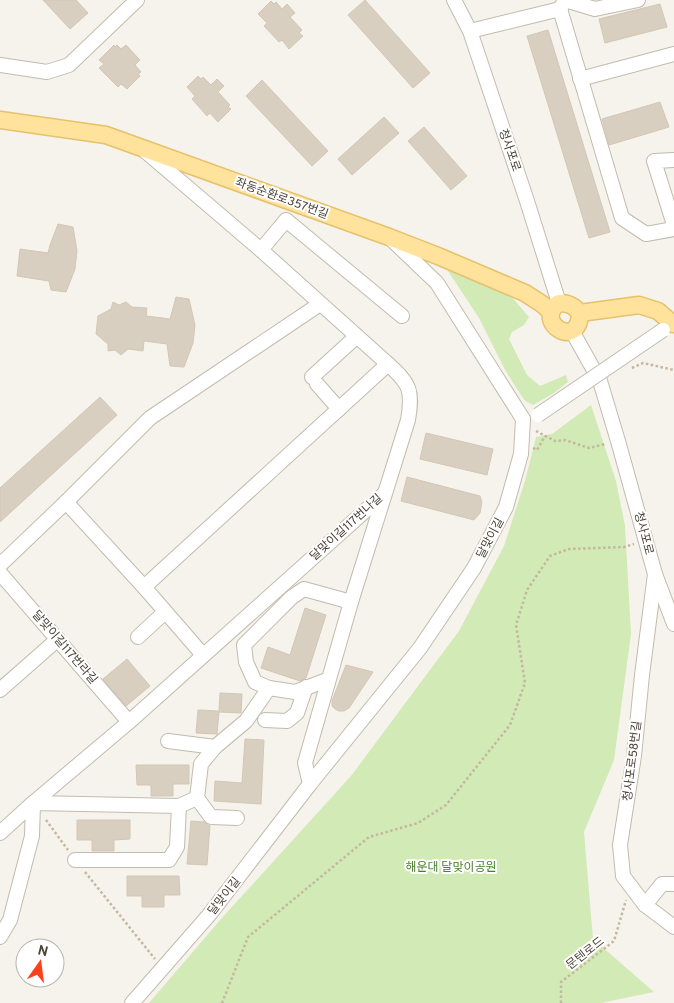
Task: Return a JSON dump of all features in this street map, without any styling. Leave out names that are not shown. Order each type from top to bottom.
[{"type":"main road","name":"좌동순환로357번길","points":[[2,123],[106,135],[389,237],[525,293],[542,304],[555,308]]},
{"type":"main road","points":[[565,303],[571,305],[580,313],[580,320],[572,331],[560,331],[554,326],[551,319],[555,308],[565,303]]},
{"type":"main road","points":[[580,313],[639,305],[658,311],[670,326]]},
{"type":"street","points":[[0,65],[48,72],[69,64],[137,0]]},
{"type":"street","name":"청사포로","points":[[454,0],[470,31],[527,201],[555,308]]},
{"type":"street","points":[[470,31],[563,3],[595,9],[638,0]]},
{"type":"street","points":[[563,3],[580,79],[622,218],[646,234],[674,229]]},
{"type":"street","points":[[580,79],[674,54]]},
{"type":"street","name":"달맞이길117번나길","points":[[0,833],[129,722],[384,493],[408,420],[410,391],[404,378],[142,148]]},
{"type":"street","points":[[674,160],[654,162],[674,225]]},
{"type":"street","points":[[260,250],[286,220],[402,316]]},
{"type":"street","points":[[389,237],[437,283],[523,419],[538,415],[670,326]]},
{"type":"street","points":[[0,564],[66,502],[150,418],[320,304]]},
{"type":"street","name":"청사포로","points":[[572,331],[600,381],[655,574],[674,624]]},
{"type":"street","points":[[339,409],[314,380],[357,336]]},
{"type":"street","points":[[144,587],[388,364]]},
{"type":"street","name":"달맞이길","points":[[132,1003],[209,915],[310,784],[420,648],[474,568],[506,507],[521,454],[523,419]]},
{"type":"street","points":[[310,784],[304,763],[384,493]]},
{"type":"street","points":[[66,502],[203,655]]},
{"type":"street","name":"달맞이길117번라길","points":[[0,573],[129,722]]},
{"type":"street","name":"청사포로58번길","points":[[655,574],[634,756],[620,845],[623,876],[645,905],[674,928]]},
{"type":"street","points":[[328,680],[295,692],[269,688],[256,682],[246,662],[244,645],[292,597],[304,589],[351,602]]},
{"type":"street","points":[[138,637],[165,612]]},
{"type":"street","points":[[0,690],[58,639]]},
{"type":"street","points":[[265,720],[287,721],[297,713],[306,687]]},
{"type":"street","points":[[237,818],[211,817],[197,798],[202,764],[215,747],[246,722],[269,688]]},
{"type":"street","points":[[168,741],[215,747]]},
{"type":"street","points":[[0,938],[10,920],[32,836],[33,803],[179,806],[197,798]]},
{"type":"street","points":[[75,860],[169,860],[177,847],[179,806]]},
{"type":"street","points":[[645,905],[662,884],[674,884]]},
{"type":"path","points":[[628,370],[643,363],[674,370]]},
{"type":"path","points":[[536,431],[555,441],[565,440],[588,448],[602,445]]},
{"type":"path","points":[[537,450],[545,436]]},
{"type":"path","points":[[222,1003],[248,937],[369,837],[418,823],[446,805],[510,725],[525,683],[516,625],[527,590],[550,556],[569,549],[624,547],[634,544]]},
{"type":"path","points":[[33,803],[75,860],[162,968]]},
{"type":"path","name":"문텐로드","points":[[561,1003],[561,982],[614,941],[631,886]]},
{"type":"green space","points":[[448,271],[455,272],[510,295],[529,317],[524,325],[512,332],[509,339],[527,375],[540,386],[566,375],[568,382],[554,393],[533,405],[525,401],[504,368],[479,318]]},
{"type":"green space","name":"해운대 달맞이공원","points":[[591,405],[616,481],[625,526],[631,634],[614,760],[584,832],[593,939],[654,992],[601,1003],[149,1003],[221,919],[351,776],[459,631],[504,546],[525,481],[536,437],[552,434]]},
{"type":"building","points":[[43,0],[76,0],[88,13],[70,29]]},
{"type":"building","points":[[365,0],[430,73],[413,88],[348,15]]},
{"type":"building","points":[[271,1],[274,4],[276,2],[282,9],[287,4],[295,13],[290,17],[302,30],[299,33],[303,36],[289,49],[282,40],[279,42],[264,26],[267,23],[258,14]]},
{"type":"building","points":[[660,4],[667,27],[605,43],[599,19]]},
{"type":"building","points":[[548,30],[610,232],[589,238],[527,36]]},
{"type":"building","points":[[114,45],[121,49],[126,45],[140,60],[135,65],[141,72],[138,74],[140,76],[127,89],[121,84],[118,87],[99,68],[104,64],[99,60]]},
{"type":"building","points":[[198,76],[201,79],[203,77],[211,85],[217,79],[224,86],[218,92],[230,105],[228,107],[231,109],[218,122],[210,113],[207,116],[192,99],[195,96],[187,87]]},
{"type":"building","points":[[262,80],[328,151],[312,166],[246,96]]},
{"type":"building","points":[[660,102],[669,127],[609,145],[602,119]]},
{"type":"building","points":[[384,117],[399,133],[352,175],[338,159]]},
{"type":"building","points":[[424,127],[467,176],[451,190],[408,141]]},
{"type":"building","points":[[58,224],[73,227],[77,251],[75,269],[66,292],[51,290],[49,281],[17,276],[20,249],[48,253]]},
{"type":"building","points":[[176,297],[189,299],[195,325],[193,343],[184,367],[170,366],[167,344],[144,341],[143,351],[128,349],[121,355],[115,350],[108,351],[108,344],[96,334],[98,316],[111,309],[113,302],[119,305],[126,302],[132,307],[147,308],[146,316],[170,319]]},
{"type":"building","points":[[100,397],[117,415],[0,522],[0,488]]},
{"type":"building","points":[[426,433],[493,449],[487,475],[420,459]]},
{"type":"building","points":[[407,477],[480,496],[482,502],[480,513],[474,520],[401,501]]},
{"type":"building","points":[[305,608],[326,615],[306,678],[300,681],[261,668],[268,647],[290,655]]},
{"type":"building","points":[[127,659],[150,686],[126,706],[103,679]]},
{"type":"building","points":[[346,665],[373,672],[349,708],[339,711],[332,706],[332,701]]},
{"type":"building","points":[[220,693],[242,694],[241,713],[219,712],[217,734],[196,733],[198,710],[219,711]]},
{"type":"building","points":[[245,739],[264,740],[261,804],[214,801],[215,781],[242,783]]},
{"type":"building","points":[[136,765],[189,765],[189,784],[173,784],[173,796],[151,796],[151,785],[137,785]]},
{"type":"building","points":[[77,820],[130,820],[130,839],[114,840],[114,851],[92,851],[92,840],[77,840]]},
{"type":"building","points":[[191,821],[204,822],[210,826],[207,865],[187,864]]},
{"type":"building","points":[[127,876],[179,876],[180,895],[164,895],[164,907],[142,907],[142,896],[127,896]]}]
